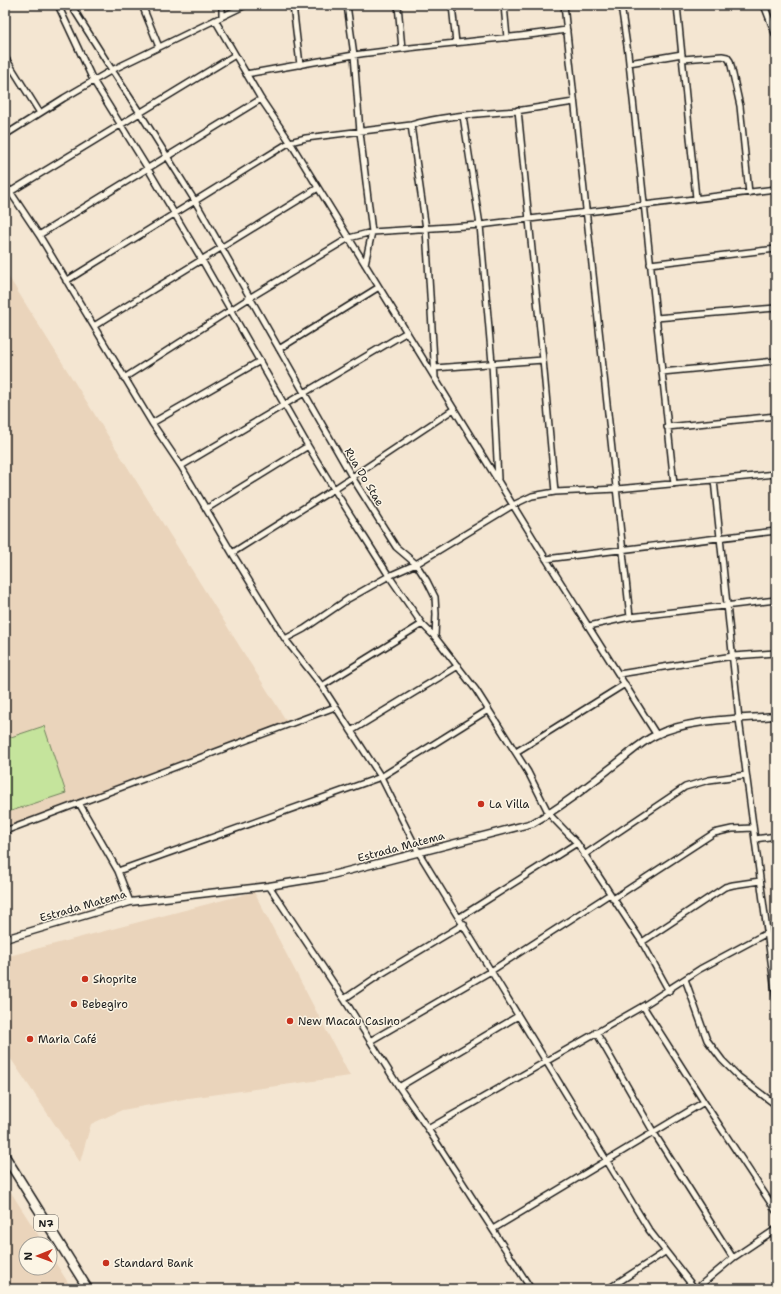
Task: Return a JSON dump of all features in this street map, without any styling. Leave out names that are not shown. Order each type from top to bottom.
[{"type":"main road","name":"N7","points":[[5,1156],[88,1289]]},
{"type":"street","points":[[58,5],[93,80],[202,260],[284,405],[334,489],[389,576],[422,624],[435,637],[458,666],[516,752],[549,814],[577,843],[642,942],[669,990]]},
{"type":"street","points":[[142,5],[159,47]]},
{"type":"street","points":[[222,5],[222,16]]},
{"type":"street","points":[[5,135],[93,80],[246,5]]},
{"type":"street","points":[[293,5],[300,65]]},
{"type":"street","points":[[347,5],[354,55],[360,132],[372,232],[365,264]]},
{"type":"street","points":[[398,5],[402,49]]},
{"type":"street","points":[[452,5],[456,43]]},
{"type":"street","points":[[504,5],[507,38]]},
{"type":"street","points":[[564,5],[630,617]]},
{"type":"street","points":[[621,5],[629,63],[674,484]]},
{"type":"street","points":[[677,5],[696,198]]},
{"type":"street","points":[[764,5],[776,36]]},
{"type":"street","name":"Rua Do Stae","points":[[73,6],[195,201],[352,477],[396,547],[416,564],[427,580],[436,597],[435,637]]},
{"type":"street","points":[[215,20],[261,99],[290,142],[546,559],[656,734]]},
{"type":"street","points":[[246,74],[354,55],[567,30]]},
{"type":"street","points":[[10,192],[235,55]]},
{"type":"street","points":[[5,57],[40,113]]},
{"type":"street","points":[[629,63],[683,57],[727,57],[730,61],[740,106],[749,192]]},
{"type":"street","points":[[39,235],[261,99]]},
{"type":"street","points":[[66,281],[290,142],[306,138],[360,132],[463,116],[574,102]]},
{"type":"street","points":[[518,110],[555,492]]},
{"type":"street","points":[[463,116],[480,225],[492,363],[498,480]]},
{"type":"street","points":[[412,125],[426,229],[436,378]]},
{"type":"street","points":[[5,184],[39,235],[124,378],[181,466],[285,639],[322,686],[381,777],[420,853],[606,1160],[649,1230],[665,1252],[696,1289],[733,1258],[776,1229]]},
{"type":"street","points":[[94,326],[318,188]]},
{"type":"street","points":[[124,378],[250,297],[349,238],[372,232],[480,225],[776,189]]},
{"type":"street","points":[[650,264],[776,249]]},
{"type":"street","points":[[279,349],[379,287]]},
{"type":"street","points":[[656,318],[776,308]]},
{"type":"street","points":[[181,466],[407,332]]},
{"type":"street","points":[[435,368],[543,360]]},
{"type":"street","points":[[152,423],[260,361]]},
{"type":"street","points":[[662,372],[776,361]]},
{"type":"street","points":[[232,553],[334,489],[454,409]]},
{"type":"street","points":[[667,427],[776,416]]},
{"type":"street","points":[[206,509],[308,446]]},
{"type":"street","points":[[285,639],[389,576],[416,564],[513,505],[532,496],[555,492],[617,489],[776,474]]},
{"type":"street","points":[[714,480],[746,775],[776,999]]},
{"type":"street","points":[[546,559],[776,531]]},
{"type":"street","points":[[589,626],[630,617],[776,600]]},
{"type":"street","points":[[322,686],[422,624]]},
{"type":"street","points":[[619,674],[733,656],[776,653]]},
{"type":"street","points":[[351,731],[458,666]]},
{"type":"street","points":[[516,752],[625,684]]},
{"type":"street","points":[[5,831],[335,707]]},
{"type":"street","points":[[118,871],[327,798],[381,777],[488,710]]},
{"type":"street","name":"Estrada Matema","points":[[5,939],[130,902],[268,886],[324,877],[533,823],[549,814],[656,734],[699,723],[776,716]]},
{"type":"street","points":[[584,855],[685,787],[709,780],[746,775]]},
{"type":"street","points":[[79,803],[118,871],[130,902]]},
{"type":"street","points":[[370,1042],[491,971],[714,833],[732,829],[753,828]]},
{"type":"street","points":[[754,839],[776,836]]},
{"type":"street","points":[[460,917],[577,843]]},
{"type":"street","points":[[642,942],[725,888],[733,885],[760,881]]},
{"type":"street","points":[[268,886],[344,999],[399,1087],[428,1129],[531,1289]]},
{"type":"street","points":[[344,999],[381,974],[464,924]]},
{"type":"street","points":[[428,1129],[643,1006],[700,969],[767,933]]},
{"type":"street","points":[[684,979],[707,1040],[722,1060],[739,1077],[776,1105]]},
{"type":"street","points":[[643,1006],[776,1211]]},
{"type":"street","points":[[399,1087],[518,1016]]},
{"type":"street","points":[[596,1032],[654,1133],[733,1258]]},
{"type":"street","points":[[493,1229],[704,1102]]},
{"type":"street","points":[[608,1289],[665,1252]]},
{"type":"shaded area","points":[[5,271],[287,722],[5,827]]},
{"type":"shaded area","points":[[254,892],[350,1076],[189,1098],[122,1110],[91,1124],[80,1162],[5,1050],[5,957]]},
{"type":"shaded area","points":[[5,1183],[39,1236],[18,1236],[18,1276],[58,1276],[58,1267],[72,1289],[5,1289]]},
{"type":"green space","points":[[44,726],[66,793],[5,813],[5,739]]},
{"type":"place","name":"La Villa","points":[[481,804]]},
{"type":"place","name":"Shoprite","points":[[85,979]]},
{"type":"place","name":"Bebegiro","points":[[74,1004]]},
{"type":"place","name":"New Macau Casino","points":[[290,1021]]},
{"type":"place","name":"Maria Café","points":[[30,1039]]},
{"type":"place","name":"Standard Bank","points":[[106,1263]]}]
